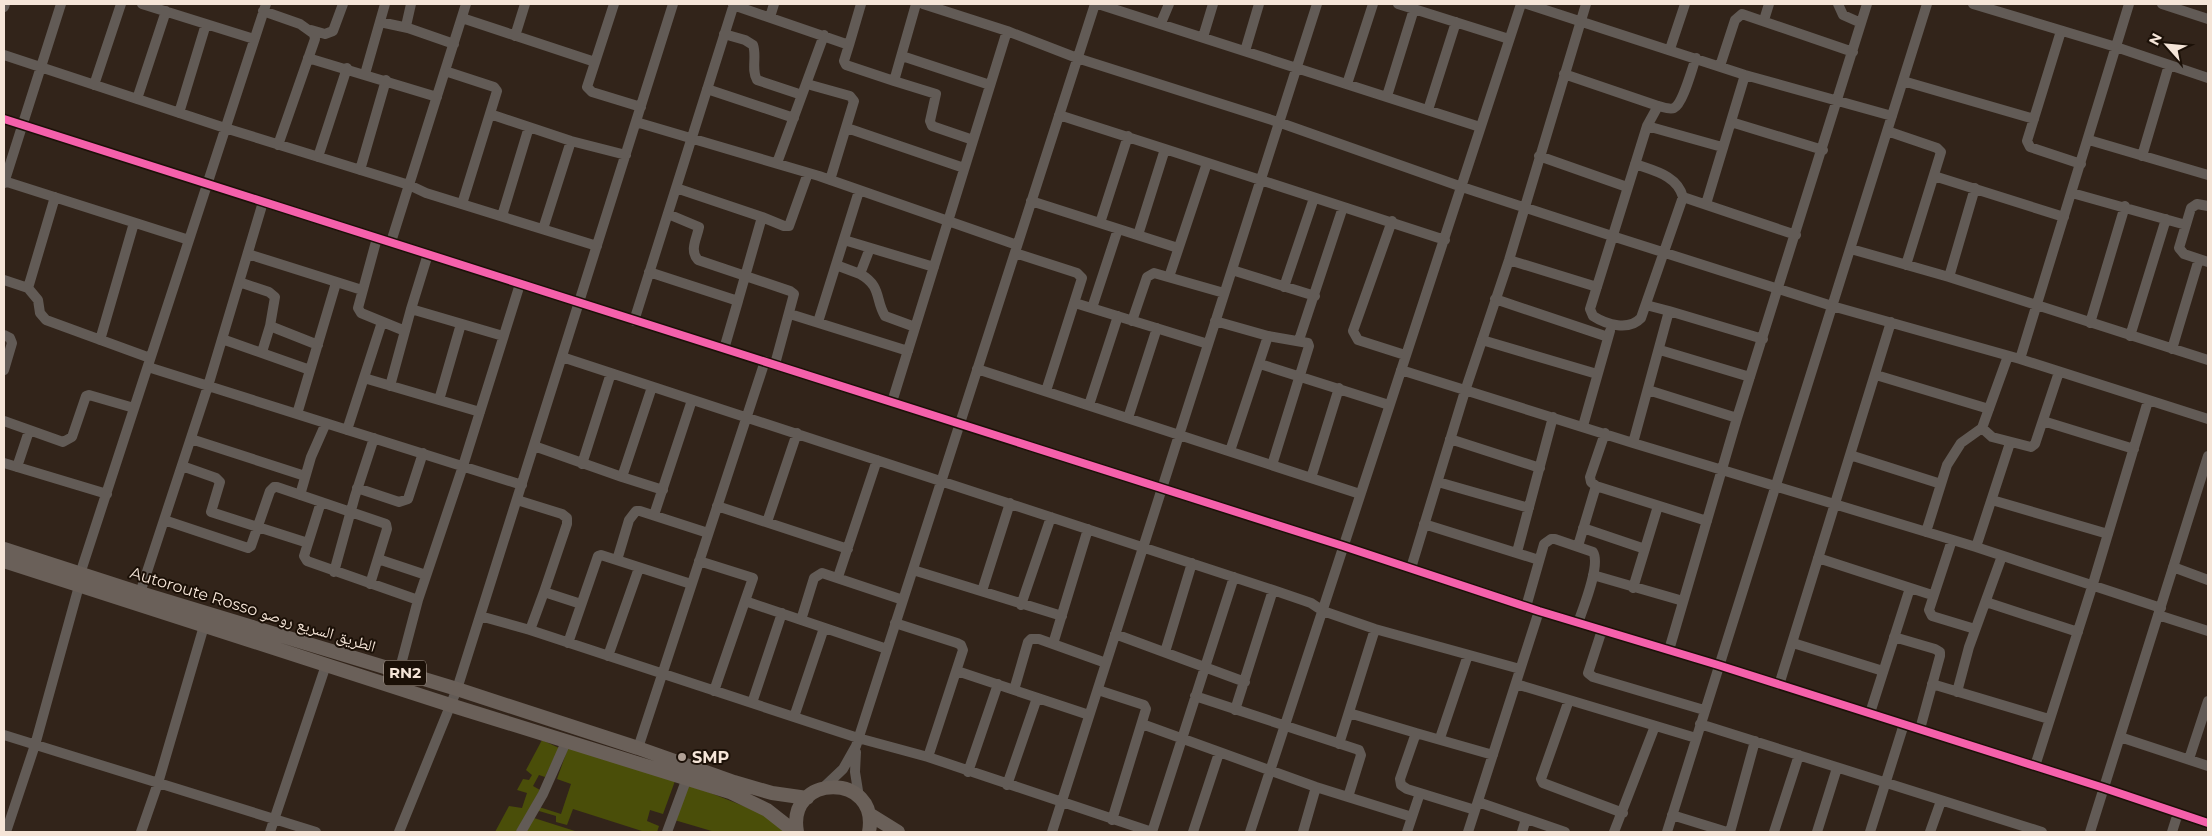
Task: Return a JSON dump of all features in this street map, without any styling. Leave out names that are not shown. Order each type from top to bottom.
[{"type":"highway","name":"Autoroute Rosso الطريق السريع روصو","points":[[4,549],[80,580],[204,626],[450,706],[730,792],[774,814],[796,832]]},
{"type":"highway","name":"Autoroute Rosso الطريق السريع روصو","points":[[4,561],[140,593],[457,689],[772,793],[807,798]]},
{"type":"highway","points":[[796,832],[798,812],[807,798],[824,787],[846,789],[859,798],[869,814],[898,832]]},
{"type":"highway","points":[[869,814],[869,832]]},
{"type":"street","points":[[61,4],[4,181],[189,240]]},
{"type":"street","points":[[94,85],[121,4]]},
{"type":"street","points":[[143,4],[254,39]]},
{"type":"street","points":[[6,832],[35,745],[80,580],[264,7],[311,30],[325,34],[333,31],[342,4]]},
{"type":"street","points":[[365,74],[385,4]]},
{"type":"street","points":[[408,28],[406,26],[411,4]]},
{"type":"street","points":[[391,242],[466,4]]},
{"type":"street","points":[[515,36],[525,4]]},
{"type":"street","points":[[614,4],[587,87],[588,90],[641,107]]},
{"type":"street","points":[[399,832],[457,689],[673,4]]},
{"type":"street","points":[[634,321],[733,4],[849,45]]},
{"type":"street","points":[[770,17],[774,4]]},
{"type":"street","points":[[861,4],[844,61],[846,65],[936,94],[930,121],[932,126],[973,140]]},
{"type":"street","points":[[894,81],[916,4]]},
{"type":"street","points":[[923,4],[1007,31],[1077,58],[1278,122],[1462,187],[1612,236],[1832,306],[2008,356],[2208,419]]},
{"type":"street","points":[[824,787],[844,769],[857,742],[1096,4],[1161,23],[1480,127]]},
{"type":"street","points":[[1161,23],[1169,4]]},
{"type":"street","points":[[1203,37],[1213,4]]},
{"type":"street","points":[[1245,51],[1258,4]]},
{"type":"street","points":[[1052,832],[1317,4]]},
{"type":"street","points":[[1347,84],[1373,4]]},
{"type":"street","points":[[1398,4],[1509,40]]},
{"type":"street","points":[[1250,832],[1521,4]]},
{"type":"street","points":[[1528,4],[1745,75],[1892,116]]},
{"type":"street","points":[[1411,568],[1586,4]]},
{"type":"street","points":[[1670,49],[1685,4]]},
{"type":"street","points":[[1764,20],[1769,4]]},
{"type":"street","points":[[1838,4],[1843,15],[1861,23]]},
{"type":"street","points":[[1668,650],[1750,377],[1823,150],[1867,4]]},
{"type":"street","points":[[1667,832],[1718,665],[1777,487],[1927,4]]},
{"type":"street","points":[[1973,4],[2116,47],[2208,78]]},
{"type":"street","points":[[2020,360],[2129,4]]},
{"type":"street","points":[[2162,4],[2208,19]]},
{"type":"street","points":[[1387,96],[1414,9]]},
{"type":"street","points":[[138,99],[166,11]]},
{"type":"street","points":[[1720,66],[1736,17],[1745,14],[1853,52]]},
{"type":"street","points":[[462,18],[595,62]]},
{"type":"street","points":[[380,22],[408,28],[454,44]]},
{"type":"street","points":[[1428,110],[1456,22]]},
{"type":"street","points":[[179,113],[206,24]]},
{"type":"street","points":[[278,145],[314,39],[311,30]]},
{"type":"street","points":[[892,402],[1007,31]]},
{"type":"street","points":[[2061,31],[2027,141],[2030,147],[2081,164]]},
{"type":"street","points":[[724,34],[745,40],[753,45],[755,51],[754,73],[757,80],[802,95]]},
{"type":"street","points":[[777,163],[824,36]]},
{"type":"street","points":[[4,55],[225,128],[597,246]]},
{"type":"street","points":[[902,56],[990,85]]},
{"type":"street","points":[[308,58],[347,68],[437,97]]},
{"type":"street","points":[[1564,74],[1672,109],[1676,107],[1682,98],[1696,58]]},
{"type":"street","points":[[2142,156],[2169,65]]},
{"type":"street","points":[[318,157],[347,68]]},
{"type":"street","points":[[445,71],[496,88],[497,91],[462,204]]},
{"type":"street","points":[[1706,204],[1745,75]]},
{"type":"street","points":[[360,170],[386,80]]},
{"type":"street","points":[[1903,81],[2034,119]]},
{"type":"street","points":[[806,84],[850,96],[854,101],[830,180]]},
{"type":"street","points":[[707,89],[794,118]]},
{"type":"street","points":[[1635,164],[1670,177],[1681,189],[1683,196],[1646,305],[1638,322],[1628,326],[1612,324],[1597,318],[1591,313],[1627,187],[1647,126],[1658,106]]},
{"type":"street","points":[[490,114],[571,141],[626,155]]},
{"type":"street","points":[[1059,115],[1314,198],[1392,221],[1445,240]]},
{"type":"street","points":[[4,119],[1343,546],[1526,607],[1870,713],[2208,823]]},
{"type":"street","points":[[636,122],[830,180],[948,222],[1080,275],[1082,282],[1046,391]]},
{"type":"street","points":[[1731,122],[1823,150]]},
{"type":"street","points":[[1647,126],[1722,147]]},
{"type":"street","points":[[502,216],[529,127]]},
{"type":"street","points":[[847,128],[964,168]]},
{"type":"street","points":[[1887,131],[1939,149],[1940,154],[1906,265]]},
{"type":"street","points":[[1100,223],[1128,136]]},
{"type":"street","points":[[2088,140],[2208,175]]},
{"type":"street","points":[[543,229],[571,141]]},
{"type":"street","points":[[1138,235],[1165,149]]},
{"type":"street","points":[[1538,156],[1627,187]]},
{"type":"street","points":[[1169,276],[1208,163]]},
{"type":"street","points":[[676,188],[784,226],[789,226],[808,173]]},
{"type":"street","points":[[1934,176],[2064,217]]},
{"type":"street","points":[[1949,277],[1975,188]]},
{"type":"street","points":[[818,322],[859,191]]},
{"type":"street","points":[[2072,193],[2125,206],[2186,225]]},
{"type":"street","points":[[1683,196],[1796,235]]},
{"type":"street","points":[[28,288],[55,197]]},
{"type":"street","points":[[1284,287],[1314,198]]},
{"type":"street","points":[[1031,201],[1178,248]]},
{"type":"street","points":[[140,593],[208,386],[263,202]]},
{"type":"street","points":[[2172,349],[2203,261],[2184,254],[2179,248],[2194,205],[2208,206]]},
{"type":"street","points":[[2090,323],[2125,206]]},
{"type":"street","points":[[1299,340],[1343,207]]},
{"type":"street","points":[[638,748],[747,417],[795,298],[793,292],[695,258],[694,247],[700,227],[668,214]]},
{"type":"street","points":[[724,349],[762,217]]},
{"type":"street","points":[[2130,336],[2166,219]]},
{"type":"street","points":[[1392,221],[1353,331],[1358,340],[1405,355]]},
{"type":"street","points":[[100,340],[134,223]]},
{"type":"street","points":[[1092,308],[1118,229]]},
{"type":"street","points":[[377,238],[358,308],[361,313],[405,331]]},
{"type":"street","points":[[844,240],[934,267]]},
{"type":"street","points":[[860,274],[870,248]]},
{"type":"street","points":[[1851,249],[1949,277],[2208,360]]},
{"type":"street","points":[[248,254],[362,290]]},
{"type":"street","points":[[390,386],[428,254]]},
{"type":"street","points":[[1508,260],[1598,287]]},
{"type":"street","points":[[836,265],[860,274],[869,280],[876,289],[885,316],[915,327]]},
{"type":"street","points":[[1232,270],[1315,296]]},
{"type":"street","points":[[650,272],[738,301]]},
{"type":"street","points":[[1132,320],[1147,277],[1154,273],[1224,293]]},
{"type":"street","points":[[4,280],[28,288],[38,300],[40,313],[43,318],[208,386],[522,485]]},
{"type":"street","points":[[239,282],[273,294],[274,297],[270,326],[262,352]]},
{"type":"street","points":[[297,414],[336,283]]},
{"type":"street","points":[[399,672],[418,600],[463,466],[520,284]]},
{"type":"street","points":[[1495,299],[1608,337]]},
{"type":"street","points":[[1075,302],[1208,344]]},
{"type":"street","points":[[1646,305],[1763,339]]},
{"type":"street","points":[[411,309],[503,336]]},
{"type":"street","points":[[1633,443],[1660,350],[1669,311]]},
{"type":"street","points":[[790,314],[908,351]]},
{"type":"street","points":[[1089,405],[1118,316]]},
{"type":"street","points":[[1215,320],[1268,336],[1299,340],[1308,343],[1310,346],[1272,465]]},
{"type":"street","points":[[347,430],[382,322]]},
{"type":"street","points":[[1779,685],[1891,322]]},
{"type":"street","points":[[439,400],[461,324]]},
{"type":"street","points":[[1583,426],[1612,324]]},
{"type":"street","points":[[270,326],[318,345]]},
{"type":"street","points":[[1128,418],[1157,328]]},
{"type":"street","points":[[4,335],[10,338],[12,343],[4,370]]},
{"type":"street","points":[[1230,451],[1268,336]]},
{"type":"street","points":[[222,339],[310,370]]},
{"type":"street","points":[[1482,340],[1597,374]]},
{"type":"street","points":[[1660,350],[1750,377]]},
{"type":"street","points":[[1926,532],[1951,456],[1961,443],[1982,428],[2008,356]]},
{"type":"street","points":[[562,357],[1192,563],[1311,603],[1323,611],[1375,628],[1520,668]]},
{"type":"street","points":[[1260,364],[1389,405]]},
{"type":"street","points":[[977,369],[1360,494]]},
{"type":"street","points":[[1401,370],[1633,443],[1976,547],[2160,611],[2208,631]]},
{"type":"street","points":[[1982,428],[1992,437],[2031,447],[2043,421],[2059,372]]},
{"type":"street","points":[[582,464],[611,373]]},
{"type":"street","points":[[1876,375],[1989,409]]},
{"type":"street","points":[[364,378],[480,412]]},
{"type":"street","points":[[622,477],[652,387]]},
{"type":"street","points":[[1311,478],[1339,388]]},
{"type":"street","points":[[1648,390],[1738,418]]},
{"type":"street","points":[[4,421],[63,442],[69,440],[86,396],[91,394],[134,408]]},
{"type":"street","points":[[654,515],[692,400]]},
{"type":"street","points":[[2035,766],[2092,587],[2148,401]]},
{"type":"street","points":[[1517,552],[1553,417]]},
{"type":"street","points":[[2043,421],[2134,450]]},
{"type":"street","points":[[300,495],[305,476],[326,423]]},
{"type":"street","points":[[18,467],[29,431]]},
{"type":"street","points":[[767,522],[797,433]]},
{"type":"street","points":[[1605,434],[1590,477],[1596,486],[1707,521]]},
{"type":"street","points":[[334,572],[357,488],[374,438]]},
{"type":"street","points":[[191,439],[305,476]]},
{"type":"street","points":[[1450,440],[1540,468]]},
{"type":"street","points":[[1976,547],[2010,442]]},
{"type":"street","points":[[534,446],[582,464],[663,490]]},
{"type":"street","points":[[357,488],[399,502],[405,501],[408,499],[422,454]]},
{"type":"street","points":[[1850,456],[1941,484]]},
{"type":"street","points":[[2090,832],[2173,567],[2204,485],[2208,456]]},
{"type":"street","points":[[838,577],[877,460]]},
{"type":"street","points":[[4,463],[107,494]]},
{"type":"street","points":[[182,466],[216,478],[220,482],[211,512],[308,543]]},
{"type":"street","points":[[1438,482],[1529,508]]},
{"type":"street","points":[[1578,546],[1596,486]]},
{"type":"street","points":[[164,520],[245,548],[251,546],[272,489],[277,487],[386,524],[387,528],[370,584]]},
{"type":"street","points":[[517,500],[562,514],[567,518],[567,524],[530,630]]},
{"type":"street","points":[[1992,500],[2108,534]]},
{"type":"street","points":[[321,502],[304,556],[307,561],[418,600]]},
{"type":"street","points":[[982,592],[1010,503]]},
{"type":"street","points":[[717,506],[848,549]]},
{"type":"street","points":[[1633,588],[1658,506]]},
{"type":"street","points":[[616,560],[632,514],[640,511],[708,533]]},
{"type":"street","points":[[1021,605],[1051,517]]},
{"type":"street","points":[[1424,524],[1539,560]]},
{"type":"street","points":[[1583,528],[1645,549]]},
{"type":"street","points":[[1053,644],[1088,529]]},
{"type":"street","points":[[1526,607],[1544,544],[1550,539],[1578,546],[1593,552],[1596,557],[1593,575],[1578,623]]},
{"type":"street","points":[[1952,540],[1932,595],[1929,610],[1932,616],[1975,629]]},
{"type":"street","points":[[568,643],[598,556],[602,555],[691,584]]},
{"type":"street","points":[[1957,692],[1975,629],[2002,556]]},
{"type":"street","points":[[1818,558],[1932,595]]},
{"type":"street","points":[[378,559],[426,575]]},
{"type":"street","points":[[699,561],[753,578],[714,691]]},
{"type":"street","points":[[1165,652],[1192,563]]},
{"type":"street","points":[[2173,567],[2208,580]]},
{"type":"street","points":[[608,656],[639,568]]},
{"type":"street","points":[[913,570],[1021,605],[1062,616]]},
{"type":"street","points":[[801,620],[817,574],[822,572],[903,600]]},
{"type":"street","points":[[1593,575],[1683,601]]},
{"type":"street","points":[[480,616],[530,630],[794,717],[857,742],[928,757],[1006,785],[1152,832],[1234,577]]},
{"type":"street","points":[[1870,713],[1910,588]]},
{"type":"street","points":[[1235,710],[1273,590]]},
{"type":"street","points":[[544,592],[581,604]]},
{"type":"street","points":[[745,601],[887,648]]},
{"type":"street","points":[[1986,602],[2078,632]]},
{"type":"street","points":[[1468,832],[1539,611]]},
{"type":"street","points":[[752,703],[782,613]]},
{"type":"street","points":[[896,623],[961,644],[963,650],[928,757]]},
{"type":"street","points":[[141,832],[158,783],[204,626]]},
{"type":"street","points":[[794,717],[824,628]]},
{"type":"street","points":[[1339,744],[1375,628]]},
{"type":"street","points":[[1602,630],[1588,673],[1704,710]]},
{"type":"street","points":[[1115,634],[1244,682]]},
{"type":"street","points":[[1894,637],[1940,652],[1920,729]]},
{"type":"street","points":[[1014,690],[1028,642],[1031,639],[1039,639],[1106,663]]},
{"type":"street","points":[[1793,643],[1883,671]]},
{"type":"street","points":[[1440,738],[1468,655]]},
{"type":"street","points":[[270,832],[326,665]]},
{"type":"street","points":[[957,671],[1089,715]]},
{"type":"street","points":[[968,772],[998,684]]},
{"type":"street","points":[[1516,684],[1696,738]]},
{"type":"street","points":[[1932,684],[2049,719]]},
{"type":"street","points":[[1098,690],[1144,705],[1146,709],[1112,820]]},
{"type":"street","points":[[1195,696],[1359,750],[1361,752],[1348,797]]},
{"type":"street","points":[[1006,785],[1038,698]]},
{"type":"street","points":[[1569,700],[1541,780],[1543,783],[1623,813]]},
{"type":"street","points":[[2189,759],[2208,701]]},
{"type":"street","points":[[1349,713],[1493,755]]},
{"type":"street","points":[[1142,724],[1269,771],[1412,817]]},
{"type":"street","points":[[1700,724],[1941,801],[2020,829],[2042,832]]},
{"type":"street","points":[[1870,832],[1904,724]]},
{"type":"street","points":[[1614,832],[1623,813],[1655,726]]},
{"type":"street","points":[[1416,733],[1400,779],[1401,785],[1407,789],[1526,819],[1565,832]]},
{"type":"street","points":[[4,734],[316,832]]},
{"type":"street","points":[[2120,737],[2208,766]]},
{"type":"street","points":[[1672,815],[1728,832],[1755,741]]},
{"type":"street","points":[[521,832],[543,794],[566,742]]},
{"type":"street","points":[[857,742],[855,772],[859,798]]},
{"type":"street","points":[[1193,832],[1219,753]]},
{"type":"street","points":[[1774,832],[1798,755]]},
{"type":"street","points":[[1816,832],[1837,768]]},
{"type":"street","points":[[667,832],[688,778]]},
{"type":"street","points":[[1303,832],[1316,787]]},
{"type":"street","points":[[1407,832],[1420,793]]},
{"type":"street","points":[[1930,832],[1941,801]]},
{"type":"street","points":[[2172,832],[2178,813]]},
{"type":"street","points":[[1522,832],[1526,819]]},
{"type":"shaded area","points":[[542,740],[559,748],[545,777],[539,775],[533,786],[540,790],[516,832],[495,832],[509,806],[522,808],[527,793],[517,790],[523,779],[529,780],[532,775],[526,770]]},
{"type":"shaded area","points":[[568,748],[675,781],[663,814],[650,810],[647,821],[659,826],[657,832],[645,832],[573,809],[567,825],[556,822],[556,816],[539,811],[539,807],[561,814],[571,784],[557,779]]},
{"type":"shaded area","points":[[685,783],[764,814],[789,832],[715,832],[671,819]]},
{"type":"shaded area","points":[[534,818],[578,832],[526,832]]},
{"type":"cycle path","points":[[4,119],[1343,546],[1539,611],[1718,665],[2104,788],[2208,823]]},
{"type":"place","name":"SMP","points":[[682,757]]}]
